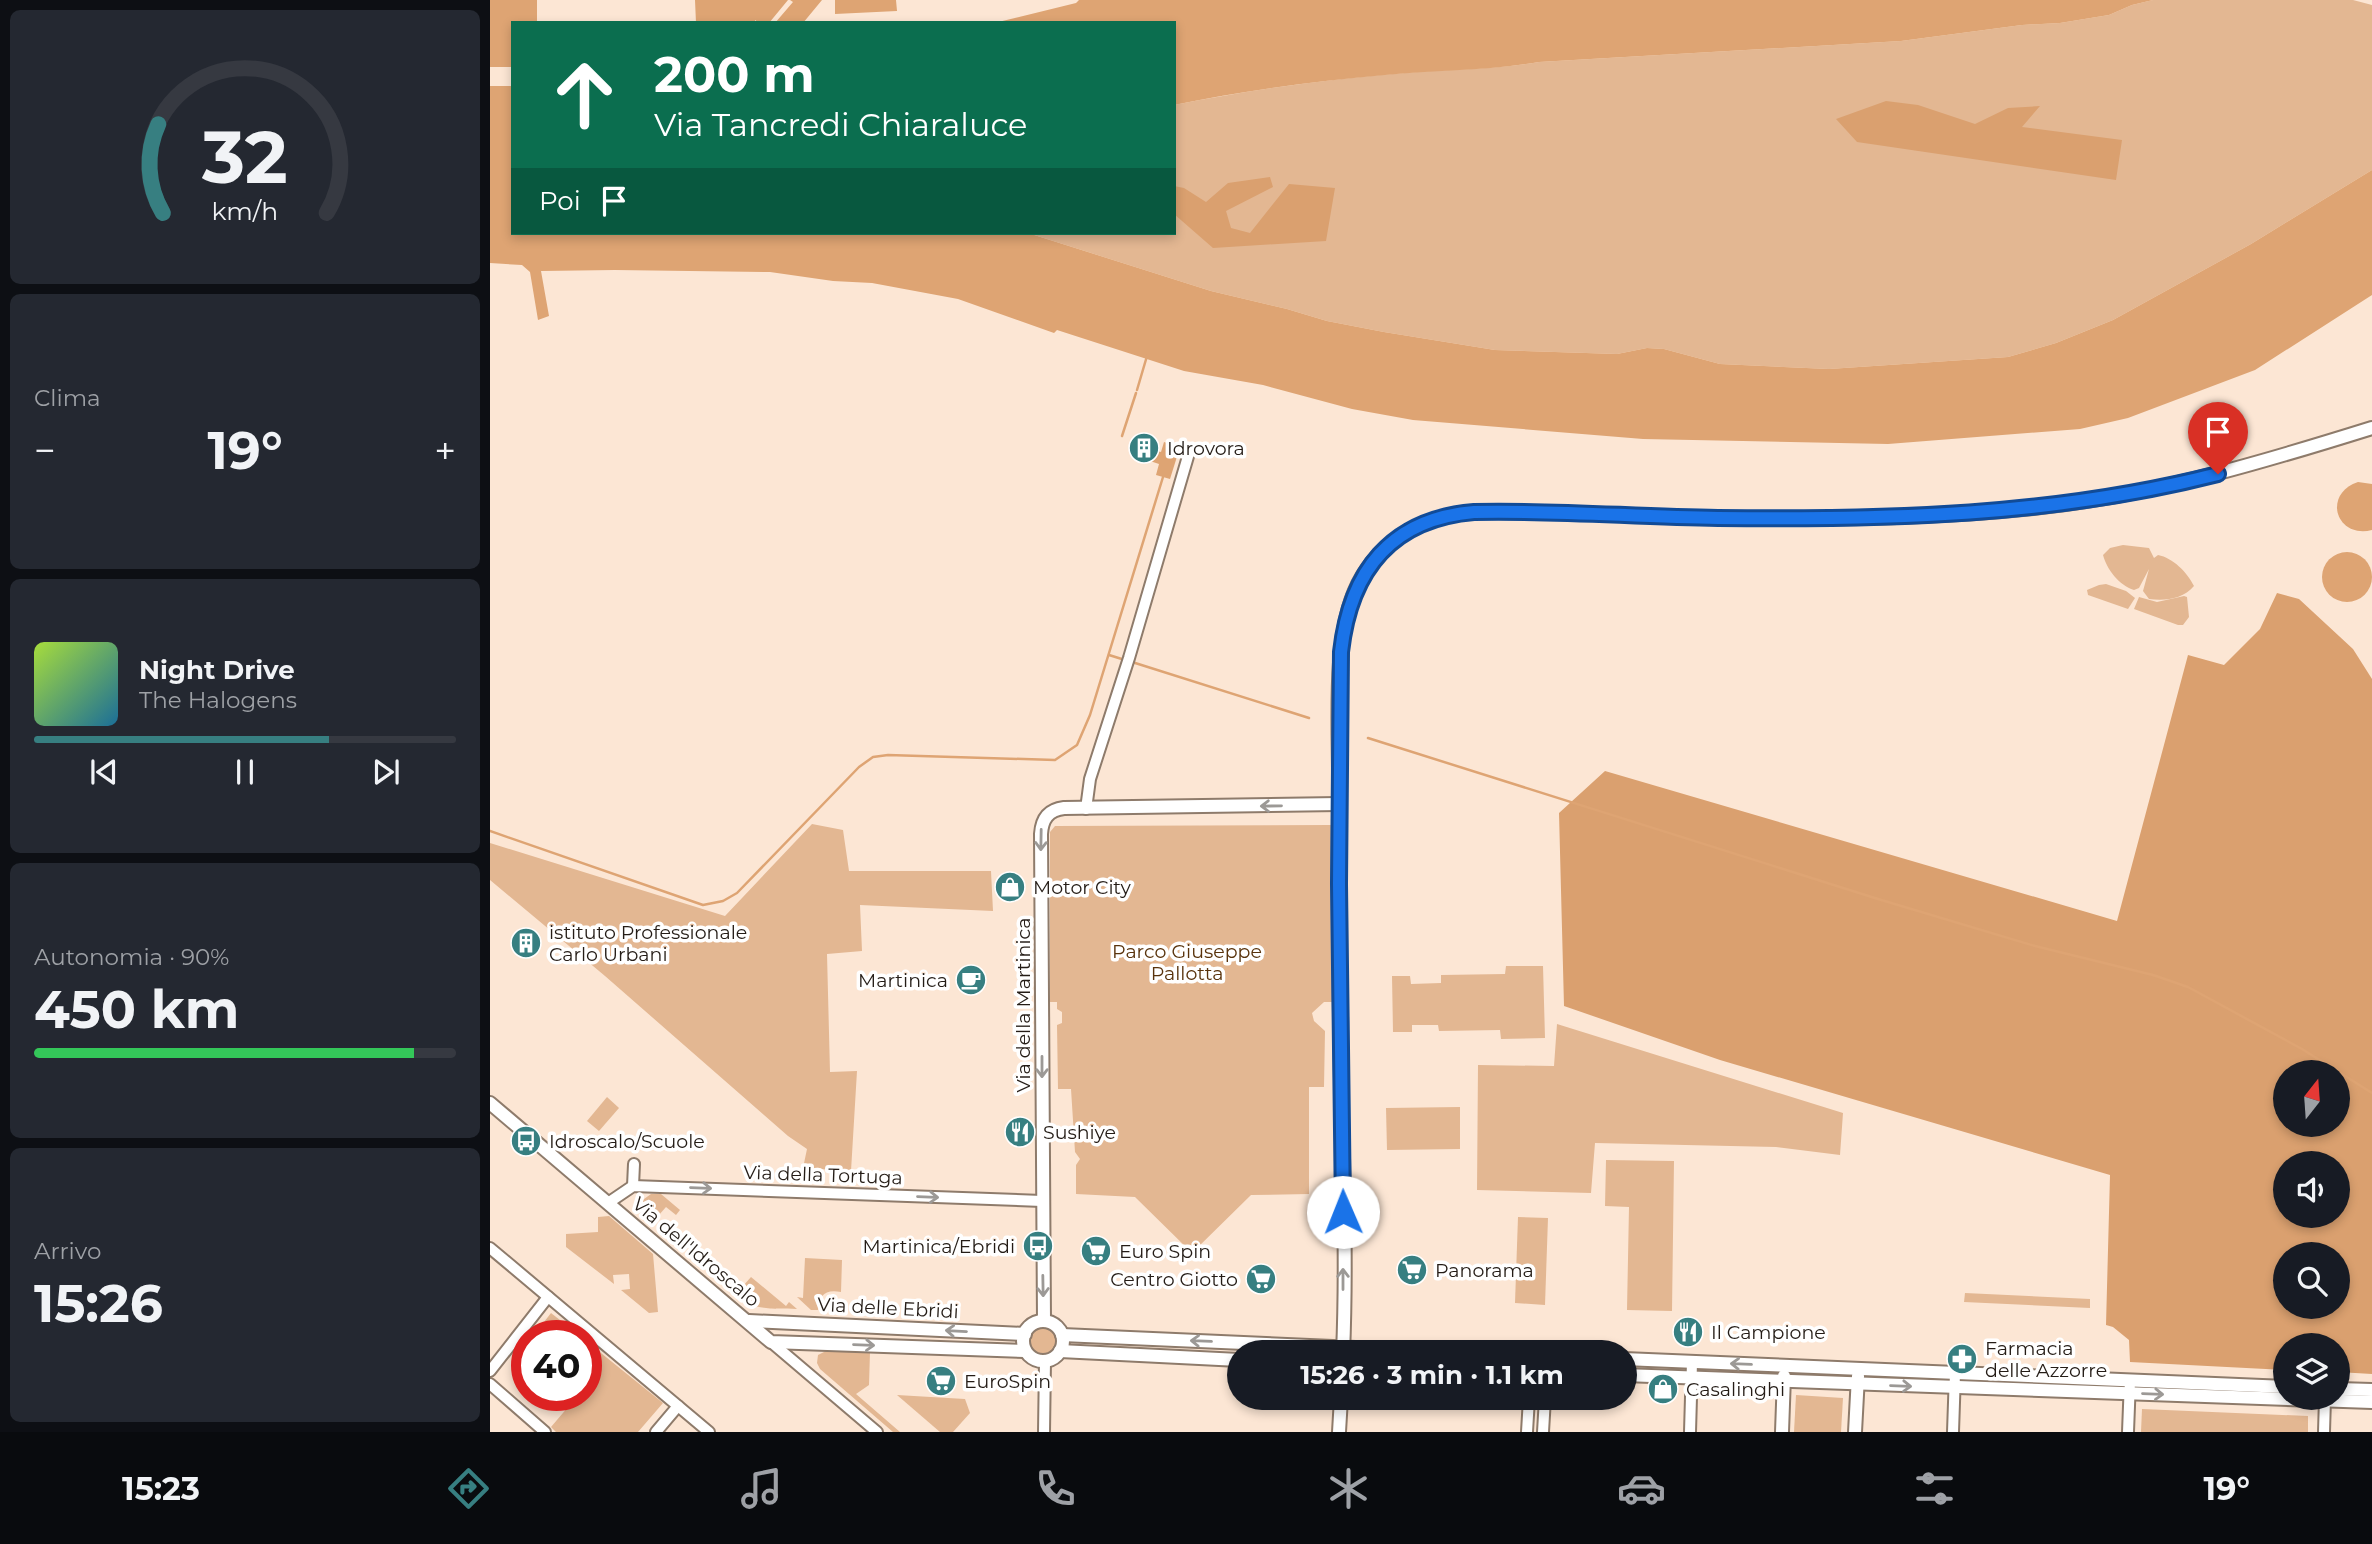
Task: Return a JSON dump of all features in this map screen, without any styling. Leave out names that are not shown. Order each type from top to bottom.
[{"type":"street","points":[[1343,1340],[1340,670],[1347,615],[1359,584],[1373,561],[1397,538],[1420,524],[1453,514],[1485,512],[1833,518],[2033,508],[2119,496],[2192,481],[2372,428]]},
{"type":"street","points":[[1086,808],[1089,784],[1189,453]]},
{"type":"street","name":"Via della Martinica","points":[[1044,1321],[1041,826],[1048,814],[1057,809],[1339,804]]},
{"type":"street","name":"Via dell'Idroscalo","points":[[490,1103],[877,1432]]},
{"type":"street","points":[[608,1203],[633,1186],[634,1164]]},
{"type":"street","name":"Via della Tortuga","points":[[633,1186],[1042,1201]]},
{"type":"street","points":[[490,1248],[709,1432]]},
{"type":"street","points":[[490,1371],[548,1297]]},
{"type":"street","name":"Via delle Ebridi","points":[[749,1321],[1025,1334]]},
{"type":"street","points":[[1044,1321],[1055,1325],[1062,1335],[1063,1343],[1054,1358],[1045,1361],[1033,1359],[1023,1342],[1025,1334],[1034,1324],[1044,1321]]},
{"type":"street","points":[[823,1325],[823,1344]]},
{"type":"street","points":[[923,1347],[924,1329]]},
{"type":"street","points":[[1062,1335],[1227,1343]]},
{"type":"street","points":[[1142,1356],[1143,1338]]},
{"type":"street","name":"Via delle Ebridi","points":[[771,1342],[1026,1350]]},
{"type":"street","points":[[1060,1351],[1227,1360]]},
{"type":"street","points":[[1637,1360],[1955,1373],[2273,1396]]},
{"type":"street","points":[[1044,1432],[1045,1361]]},
{"type":"street","points":[[1690,1432],[1692,1362]]},
{"type":"street","points":[[1782,1432],[1784,1366]]},
{"type":"street","points":[[1855,1432],[1858,1369]]},
{"type":"street","points":[[1953,1432],[1955,1373]]},
{"type":"street","points":[[1637,1376],[1955,1388],[2273,1387]]},
{"type":"street","points":[[490,1384],[545,1432]]},
{"type":"street","points":[[2128,1432],[2130,1387]]},
{"type":"street","points":[[2350,1389],[2372,1390]]},
{"type":"street","points":[[2350,1401],[2372,1402]]},
{"type":"street","points":[[656,1432],[678,1406]]},
{"type":"street","points":[[1339,1432],[1340,1410]]},
{"type":"street","points":[[1527,1432],[1528,1410]]},
{"type":"street","points":[[1544,1432],[1545,1410]]},
{"type":"street","points":[[2323,1432],[2324,1410]]},
{"type":"green space","points":[[2153,0],[2353,0],[2372,5],[2372,170],[2251,244],[2113,320],[2056,343],[2008,357],[1829,369],[1720,364],[1664,349],[1647,348],[1617,354],[1495,350],[1327,321],[1211,291],[1034,235],[1176,235],[1176,105],[1265,89],[1387,74],[1539,62],[1901,41],[2022,25],[2060,23],[2109,15]]},
{"type":"green space","points":[[2123,545],[2149,548],[2154,558],[2158,555],[2169,559],[2188,576],[2194,586],[2185,594],[2174,598],[2149,599],[2143,591],[2149,569],[2139,588],[2134,590],[2123,585],[2107,566],[2103,555],[2110,548]]},
{"type":"green space","points":[[2106,584],[2126,591],[2135,598],[2128,609],[2088,595],[2087,590]]},
{"type":"green space","points":[[2139,597],[2157,602],[2187,597],[2189,617],[2183,625],[2134,609]]},
{"type":"green space","points":[[812,824],[843,830],[849,871],[991,871],[993,911],[860,905],[862,951],[827,954],[830,1072],[857,1071],[851,1171],[803,1168],[807,1149],[788,1136],[605,976],[490,880],[490,843],[725,916]]},
{"type":"green space","name":"Parco Giuseppe Pallotta","points":[[1331,825],[1332,1002],[1324,1002],[1312,1013],[1314,1021],[1325,1031],[1324,1087],[1309,1087],[1309,1194],[1251,1195],[1192,1253],[1135,1197],[1076,1194],[1076,1165],[1080,1159],[1075,1152],[1071,1089],[1058,1089],[1057,1025],[1062,1023],[1062,1012],[1057,1009],[1057,1002],[1050,1002],[1050,832],[1055,826]]},
{"type":"green space","points":[[1506,966],[1543,966],[1545,1038],[1501,1039],[1500,1030],[1439,1031],[1438,1025],[1412,1025],[1412,1032],[1393,1032],[1392,976],[1410,976],[1411,984],[1441,983],[1441,975],[1505,974]]},
{"type":"green space","points":[[1557,1024],[1843,1113],[1840,1155],[1776,1147],[1595,1143],[1591,1193],[1477,1190],[1478,1065],[1554,1066]]},
{"type":"green space","points":[[607,1097],[619,1108],[599,1131],[587,1121]]},
{"type":"green space","points":[[1460,1107],[1460,1149],[1387,1150],[1386,1108]]},
{"type":"green space","points":[[1606,1160],[1674,1161],[1672,1311],[1627,1310],[1629,1207],[1605,1206]]},
{"type":"green space","points":[[651,1194],[661,1194],[680,1210],[676,1215],[666,1207],[651,1224],[641,1216],[638,1209],[641,1202]]},
{"type":"green space","points":[[609,1216],[653,1254],[658,1312],[649,1313],[621,1290],[630,1289],[629,1274],[613,1275],[614,1284],[566,1247],[566,1234],[598,1232],[598,1217]]},
{"type":"green space","points":[[1518,1217],[1548,1218],[1545,1305],[1515,1303]]},
{"type":"green space","points":[[805,1258],[842,1260],[841,1292],[831,1291],[824,1294],[818,1310],[811,1310],[797,1297],[803,1298]]},
{"type":"green space","points":[[751,1277],[786,1306],[789,1302],[797,1309],[758,1307],[735,1295]]},
{"type":"green space","points":[[1965,1293],[2090,1299],[2090,1308],[1964,1302]]},
{"type":"green space","points":[[551,1313],[560,1320],[546,1320]]},
{"type":"green space","points":[[1043,1328],[1052,1332],[1056,1341],[1052,1350],[1043,1354],[1034,1350],[1030,1341],[1034,1332]]},
{"type":"green space","points":[[826,1351],[870,1352],[869,1385],[856,1394],[900,1432],[893,1432],[820,1369],[817,1363],[818,1355]]},
{"type":"green space","points":[[602,1354],[663,1403],[638,1432],[556,1432],[551,1427],[565,1411],[602,1411]]},
{"type":"green space","points":[[897,1395],[965,1399],[970,1413],[953,1432],[940,1432]]},
{"type":"green space","points":[[1796,1395],[1843,1398],[1841,1432],[1794,1432]]},
{"type":"green space","points":[[2142,1409],[2308,1416],[2308,1432],[2141,1432]]},
{"type":"shaded area","points":[[490,0],[537,0],[537,21],[511,21],[511,67],[490,67]]},
{"type":"shaded area","points":[[695,0],[788,0],[771,21],[696,21]]},
{"type":"shaded area","points":[[790,0],[822,0],[805,21],[777,21],[793,2]]},
{"type":"shaded area","points":[[835,0],[896,0],[897,11],[835,14]]},
{"type":"shaded area","points":[[1079,0],[2153,0],[2109,15],[2060,23],[2022,25],[1901,41],[1539,62],[1385,75],[1279,87],[1176,105],[1176,21],[1002,21],[1076,3]]},
{"type":"shaded area","points":[[490,86],[511,86],[511,235],[1034,235],[1211,291],[1327,321],[1384,332],[1495,350],[1617,354],[1647,348],[1664,349],[1720,364],[1829,369],[2008,357],[2056,343],[2113,320],[2251,244],[2372,170],[2372,295],[2255,370],[2128,418],[2080,429],[1888,444],[1643,439],[1413,420],[1352,409],[1263,385],[1184,371],[1057,330],[1054,333],[958,299],[872,283],[833,281],[770,272],[541,271],[549,316],[538,320],[530,272],[522,265],[490,263]]},
{"type":"shaded area","points":[[1886,101],[1918,105],[1975,124],[2008,108],[2040,106],[2022,127],[2122,140],[2116,180],[1857,142],[1836,119]]},
{"type":"shaded area","points":[[1270,177],[1273,187],[1226,211],[1231,228],[1250,233],[1289,184],[1335,188],[1326,241],[1213,248],[1176,216],[1176,186],[1184,188],[1206,202],[1228,183]]},
{"type":"shaded area","points":[[1164,442],[1180,447],[1170,479],[1156,475],[1159,464],[1150,461],[1153,450],[1161,452]]},
{"type":"shaded area","points":[[2358,482],[2372,484],[2372,530],[2350,528],[2342,522],[2338,514],[2340,496]]},
{"type":"shaded area","points":[[2347,552],[2365,559],[2372,577],[2365,595],[2347,602],[2329,595],[2322,577],[2329,559]]},
{"type":"shaded area","points":[[2277,593],[2299,599],[2353,649],[2372,679],[2372,1374],[2350,1373],[2350,1333],[2273,1333],[2273,1369],[2130,1362],[2129,1340],[2113,1327],[2106,1325],[2110,1175],[1720,1060],[1564,1006],[1559,813],[1605,771],[2117,921],[2188,655],[2224,665],[2260,629]]},
{"type":"waterway","points":[[1137,390],[1147,356]]},
{"type":"waterway","points":[[1122,436],[1136,393]]},
{"type":"waterway","points":[[1135,452],[1151,457]]},
{"type":"waterway","points":[[490,831],[703,905],[723,901],[737,893],[859,767],[873,757],[888,755],[1055,760],[1077,745],[1090,715],[1163,477]]},
{"type":"waterway","points":[[1109,655],[1125,660]]},
{"type":"waterway","points":[[1132,662],[1309,718]]},
{"type":"waterway","points":[[1368,738],[1878,899],[2035,946],[2153,975],[2188,987],[2302,1049],[2372,1093]]},
{"type":"place","name":"Idrovora","points":[[1144,448]]},
{"type":"place","name":"Motor City","points":[[1010,887]]},
{"type":"place","name":"istituto Professionale Carlo Urbani","points":[[526,943]]},
{"type":"place","name":"Martinica","points":[[971,980]]},
{"type":"place","name":"Sushiye","points":[[1020,1132]]},
{"type":"place","name":"Idroscalo/Scuole","points":[[526,1141]]},
{"type":"place","name":"Martinica/Ebridi","points":[[1038,1246]]},
{"type":"place","name":"Euro Spin","points":[[1096,1251]]},
{"type":"place","name":"Panorama","points":[[1412,1270]]},
{"type":"place","name":"Centro Giotto","points":[[1261,1279]]},
{"type":"place","name":"Il Campione","points":[[1688,1332]]},
{"type":"place","name":"Farmacia delle Azzorre","points":[[1962,1359]]},
{"type":"place","name":"EuroSpin","points":[[941,1381]]},
{"type":"place","name":"Casalinghi","points":[[1663,1389]]},
{"type":"route","points":[[1343,1212],[1339,884],[1341,652],[1352,598],[1373,561],[1397,538],[1434,519],[1474,512],[1779,519],[1956,514],[2096,500],[2218,474]]}]
